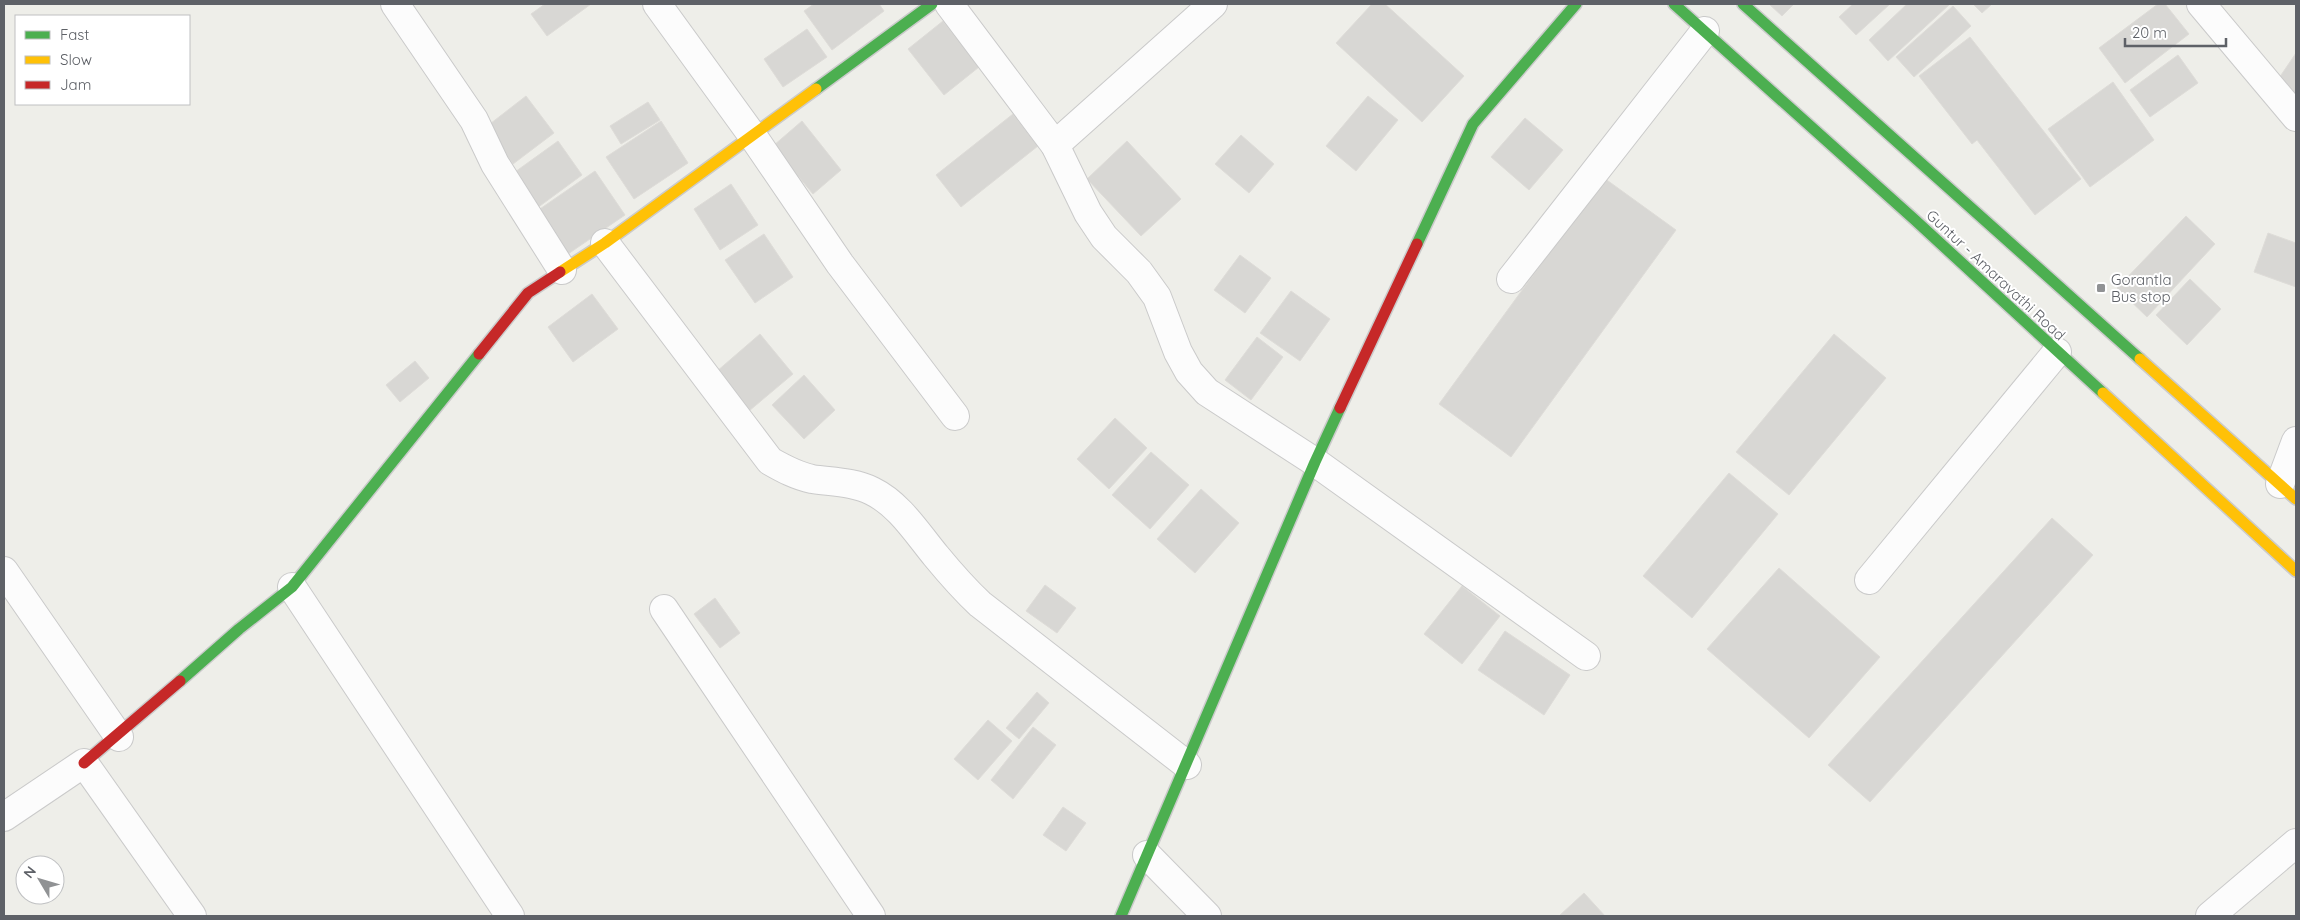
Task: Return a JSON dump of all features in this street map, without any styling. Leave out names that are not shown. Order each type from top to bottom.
[{"type":"main road","points":[[1121,916],[1315,462],[1473,124],[1576,4]]},
{"type":"main road","name":"Guntur - Amaravathi Road","points":[[1674,4],[1893,200],[2296,571]]},
{"type":"main road","points":[[1743,4],[2288,491]]},
{"type":"main road","points":[[84,763],[119,737],[264,607],[292,587],[528,293],[605,243],[931,5]]},
{"type":"street","points":[[395,4],[474,120],[495,164],[562,270]]},
{"type":"street","points":[[657,4],[752,135],[850,278],[955,416]]},
{"type":"street","points":[[1055,145],[1213,4]]},
{"type":"street","points":[[2201,4],[2296,117]]},
{"type":"street","points":[[931,5],[1055,145],[1088,213],[1104,237],[1139,272],[1157,297],[1178,352],[1188,372],[1207,392],[1315,462],[1586,656]]},
{"type":"street","points":[[1511,279],[1705,31]]},
{"type":"street","points":[[605,243],[770,461],[790,472],[811,479],[871,490],[887,500],[958,582],[980,604],[1187,765]]},
{"type":"street","points":[[1869,580],[2057,352]]},
{"type":"street","points":[[2288,491],[2296,441]]},
{"type":"street","points":[[4,571],[119,737]]},
{"type":"street","points":[[292,587],[510,916]]},
{"type":"street","points":[[664,608],[871,916]]},
{"type":"street","points":[[4,818],[84,763],[192,916]]},
{"type":"street","points":[[2210,916],[2296,843]]},
{"type":"street","points":[[1147,855],[1207,916]]},
{"type":"building","points":[[545,4],[591,4],[547,36],[531,14]]},
{"type":"building","points":[[814,4],[879,4],[884,11],[832,50],[804,11]]},
{"type":"building","points":[[1372,4],[1385,4],[1464,76],[1422,122],[1336,43]]},
{"type":"building","points":[[1769,4],[1794,4],[1782,16]]},
{"type":"building","points":[[1853,4],[1890,4],[1856,35],[1839,17]]},
{"type":"building","points":[[1907,4],[1950,4],[1888,61],[1869,40]]},
{"type":"building","points":[[1973,4],[1992,4],[1982,13]]},
{"type":"building","points":[[2158,4],[2165,4],[2189,34],[2125,83],[2099,48]]},
{"type":"building","points":[[1953,6],[1971,26],[1914,77],[1896,57]]},
{"type":"building","points":[[943,21],[979,67],[944,95],[908,49]]},
{"type":"building","points":[[807,29],[827,57],[783,87],[764,59]]},
{"type":"building","points":[[1970,37],[2081,179],[2035,215],[1977,140],[1972,144],[1919,76]]},
{"type":"building","points":[[2296,53],[2296,94],[2277,81]]},
{"type":"building","points":[[2178,55],[2198,83],[2150,117],[2130,90]]},
{"type":"building","points":[[2113,82],[2154,140],[2090,187],[2048,129]]},
{"type":"building","points":[[526,96],[554,133],[513,164],[486,127]]},
{"type":"building","points":[[1368,96],[1398,120],[1356,171],[1326,146]]},
{"type":"building","points":[[648,102],[660,120],[621,144],[610,126]]},
{"type":"building","points":[[1013,114],[1038,146],[961,207],[936,175]]},
{"type":"building","points":[[1525,118],[1563,150],[1529,190],[1491,157]]},
{"type":"building","points":[[661,121],[688,163],[634,199],[606,157]]},
{"type":"building","points":[[802,121],[841,170],[813,194],[773,146]]},
{"type":"building","points":[[1241,135],[1274,164],[1249,193],[1215,164]]},
{"type":"building","points":[[558,141],[582,175],[533,211],[508,177]]},
{"type":"building","points":[[1127,141],[1181,199],[1141,236],[1087,179]]},
{"type":"building","points":[[595,171],[625,215],[568,254],[537,211]]},
{"type":"building","points":[[1604,178],[1676,230],[1511,457],[1439,404]]},
{"type":"building","points":[[731,184],[758,225],[720,250],[694,209]]},
{"type":"building","points":[[2186,216],[2215,244],[2147,317],[2117,288]]},
{"type":"building","points":[[2268,233],[2296,243],[2296,287],[2254,272]]},
{"type":"building","points":[[764,234],[793,277],[755,303],[725,260]]},
{"type":"building","points":[[1240,255],[1271,278],[1245,313],[1214,290]]},
{"type":"building","points":[[2190,279],[2221,309],[2187,345],[2156,315]]},
{"type":"building","points":[[1291,291],[1330,319],[1300,361],[1260,333]]},
{"type":"building","points":[[592,294],[618,329],[573,362],[548,327]]},
{"type":"building","points":[[760,334],[793,374],[749,411],[716,372]]},
{"type":"building","points":[[1834,334],[1886,378],[1789,495],[1736,452]]},
{"type":"building","points":[[1257,337],[1283,357],[1251,400],[1225,380]]},
{"type":"building","points":[[415,361],[429,378],[400,402],[386,385]]},
{"type":"building","points":[[804,375],[835,410],[804,439],[772,405]]},
{"type":"building","points":[[1115,418],[1147,448],[1109,489],[1077,459]]},
{"type":"building","points":[[1151,452],[1189,485],[1150,529],[1112,495]]},
{"type":"building","points":[[1729,473],[1778,514],[1692,618],[1643,576]]},
{"type":"building","points":[[1201,489],[1239,523],[1195,573],[1157,539]]},
{"type":"building","points":[[2052,518],[2093,555],[1870,802],[1828,765]]},
{"type":"building","points":[[1779,568],[1880,657],[1809,738],[1707,649]]},
{"type":"building","points":[[1045,585],[1076,608],[1057,633],[1026,611]]},
{"type":"building","points":[[1462,586],[1500,616],[1462,664],[1424,634]]},
{"type":"building","points":[[715,598],[740,633],[720,648],[694,614]]},
{"type":"building","points":[[1505,631],[1570,675],[1544,715],[1478,670]]},
{"type":"building","points":[[1037,692],[1049,703],[1019,739],[1006,728]]},
{"type":"building","points":[[988,720],[1012,741],[978,780],[954,759]]},
{"type":"building","points":[[1033,727],[1056,745],[1013,799],[991,780]]},
{"type":"building","points":[[1063,807],[1086,823],[1066,851],[1043,835]]},
{"type":"building","points":[[1584,893],[1605,916],[1559,916]]},
{"type":"traffic: fast","points":[[816,89],[932,4]]},
{"type":"traffic: fast","points":[[1417,244],[1473,124],[1576,4]]},
{"type":"traffic: fast","points":[[1674,4],[1915,220],[2103,393]]},
{"type":"traffic: fast","points":[[1743,4],[2140,359]]},
{"type":"traffic: fast","points":[[180,681],[239,629],[292,587],[479,354]]},
{"type":"traffic: fast","points":[[1121,916],[1315,462],[1340,408]]},
{"type":"traffic: slow","points":[[560,272],[605,243],[816,89]]},
{"type":"traffic: slow","points":[[2140,359],[2296,499]]},
{"type":"traffic: slow","points":[[2103,393],[2296,571]]},
{"type":"traffic: jam","points":[[1340,408],[1417,244]]},
{"type":"traffic: jam","points":[[479,354],[528,293],[560,272]]},
{"type":"traffic: jam","points":[[84,763],[180,681]]},
{"type":"place","name":"Gorantla Bus stop","points":[[2101,288]]}]
